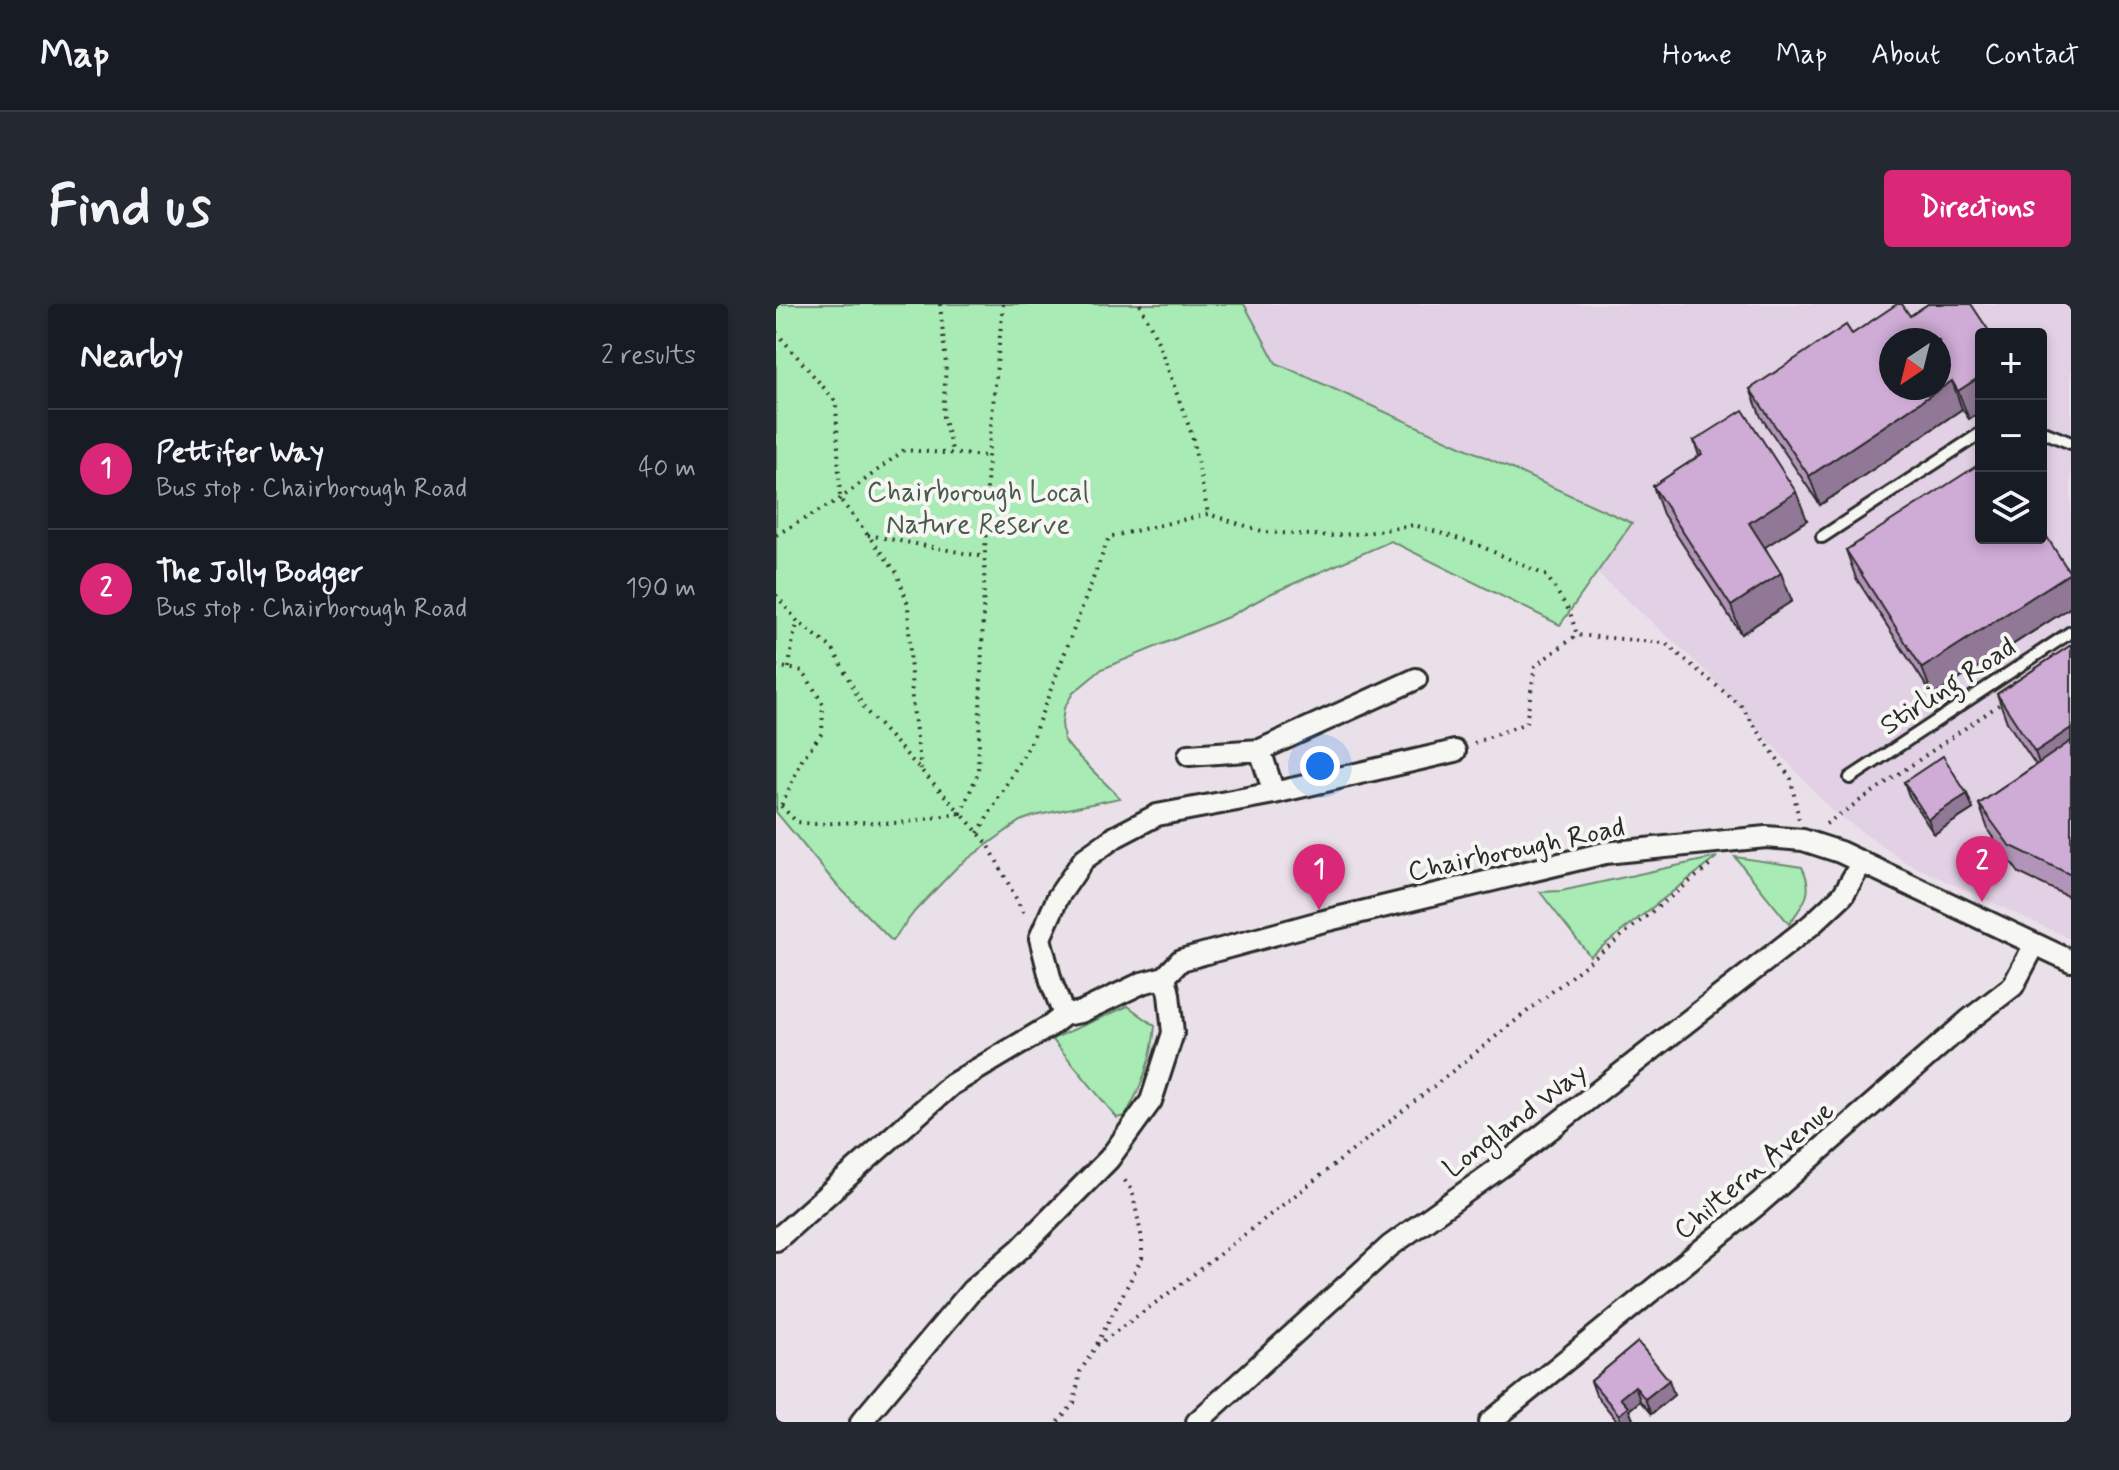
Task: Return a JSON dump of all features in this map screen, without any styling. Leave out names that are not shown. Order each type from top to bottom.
[{"type":"street","points":[[1189,755],[1260,750],[1416,679]]},
{"type":"street","points":[[1260,750],[1274,793]]},
{"type":"street","points":[[1064,1015],[1040,938],[1058,897],[1084,859],[1115,837],[1157,815],[1274,793],[1455,751]]},
{"type":"street","name":"Chairborough Road","points":[[776,1240],[951,1085],[1064,1015],[1081,1012],[1142,983],[1165,977],[1181,960],[1320,922],[1605,853],[1766,837],[1803,840],[1840,852],[2071,961]]},
{"type":"street","name":"Longland Way","points":[[1197,1422],[1390,1246],[1513,1158],[1811,925],[1843,895],[1862,862]]},
{"type":"street","name":"Chiltern Avenue","points":[[1490,1422],[1758,1204],[1969,1020],[2013,986],[2035,944]]},
{"type":"street","points":[[861,1422],[972,1290],[1021,1248],[1109,1159],[1151,1101],[1173,1033],[1165,977]]},
{"type":"lane","points":[[2047,433],[2071,443]]},
{"type":"lane","points":[[1822,537],[1975,437]]},
{"type":"lane","name":"Stirling Road","points":[[1850,778],[2071,632]]},
{"type":"path","points":[[940,304],[946,364],[943,417],[953,453]]},
{"type":"path","points":[[961,813],[978,773],[988,456],[1003,304]]},
{"type":"path","points":[[1140,304],[1158,342],[1192,435],[1208,514]]},
{"type":"path","points":[[776,332],[836,402],[840,499],[897,573],[908,604],[912,700],[921,771]]},
{"type":"path","points":[[776,535],[840,499],[904,450],[988,456]]},
{"type":"path","points":[[978,833],[1030,744],[1109,537],[1208,514],[1265,532],[1327,536],[1414,525],[1476,544],[1547,576],[1570,612],[1577,635]]},
{"type":"path","points":[[866,534],[985,557]]},
{"type":"path","points":[[776,595],[798,622],[833,649],[865,710],[988,844],[1040,938]]},
{"type":"path","points":[[789,668],[798,622]]},
{"type":"path","points":[[1455,751],[1526,723],[1535,666],[1577,635],[1665,643],[1741,706],[1791,779],[1803,840],[2005,700]]},
{"type":"path","points":[[776,666],[803,671],[823,704],[822,733],[803,758],[779,807],[797,822],[901,823],[961,813]]},
{"type":"path","points":[[1096,1346],[1176,1288],[1713,865],[1721,841]]},
{"type":"path","points":[[1058,1422],[1074,1403],[1080,1372],[1142,1258],[1142,1239],[1132,1190],[1109,1159]]},
{"type":"shaded area","points":[[1244,304],[2071,304],[2071,939],[1905,862],[1831,810],[1704,669],[1597,573],[1632,523],[1275,363]]},
{"type":"green space","name":"Chairborough Local Nature Reserve","points":[[776,304],[1244,304],[1276,363],[1632,523],[1560,625],[1391,541],[1270,594],[1228,617],[1102,669],[1073,693],[1064,708],[1064,740],[1120,798],[1020,821],[958,866],[915,911],[892,941],[835,883],[776,812]]},
{"type":"green space","points":[[1717,857],[1590,956],[1540,892],[1561,891]]},
{"type":"green space","points":[[1735,857],[1802,867],[1808,891],[1789,924]]},
{"type":"green space","points":[[1128,1006],[1155,1026],[1149,1061],[1141,1083],[1125,1116],[1117,1118],[1052,1039]]},
{"type":"building","points":[[1897,304],[1902,304],[1910,316],[1928,304],[1971,304],[1987,328],[1975,328],[1975,380],[1958,391],[1951,382],[1951,328],[1879,328],[1879,400],[1923,400],[1809,476],[1750,389],[1846,325],[1852,334]]},
{"type":"building","points":[[1743,410],[1796,492],[1749,523],[1781,573],[1731,606],[1653,486],[1702,454],[1694,441]]},
{"type":"building","points":[[1975,467],[1975,544],[2047,544],[2047,537],[2070,573],[1922,668],[1846,550]]},
{"type":"building","points":[[2071,645],[2071,728],[2035,752],[1997,694]]},
{"type":"building","points":[[2071,741],[2071,875],[2009,845],[1979,804]]},
{"type":"building","points":[[1943,756],[1967,794],[1928,819],[1904,782]]},
{"type":"building","points":[[1638,1342],[1669,1380],[1645,1399],[1635,1386],[1620,1398],[1628,1407],[1619,1415],[1591,1381]]},
{"type":"place","name":"The Jolly Bodger","points":[[1982,902]]},
{"type":"place","name":"Pettifer Way","points":[[1319,910]]}]
